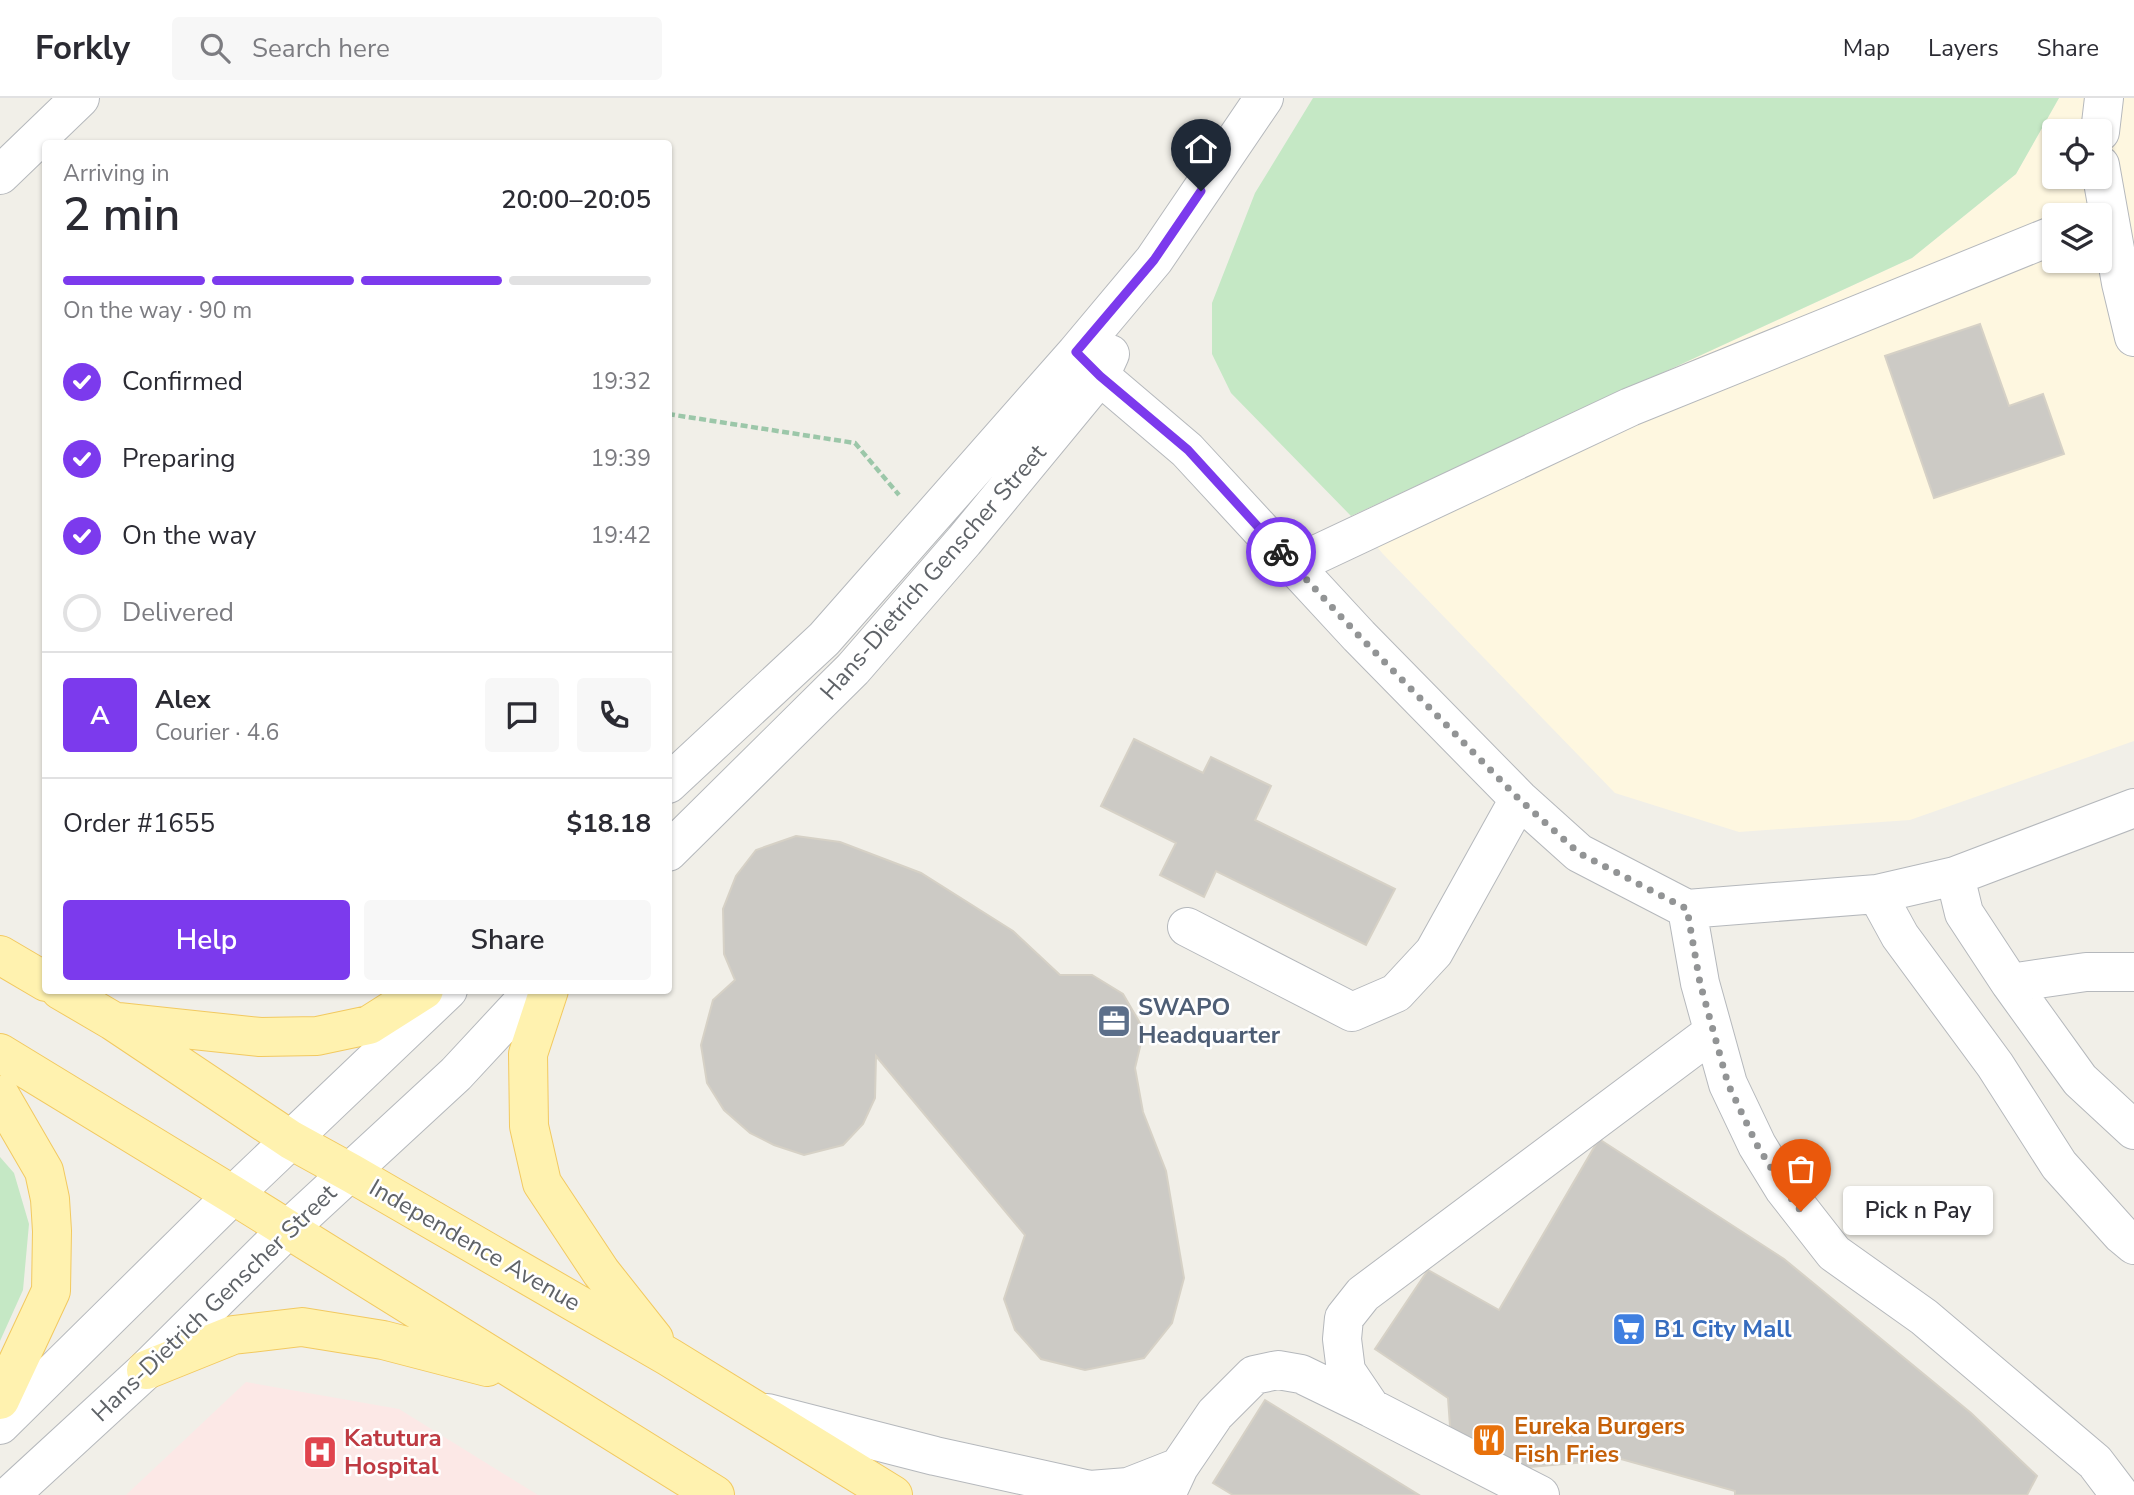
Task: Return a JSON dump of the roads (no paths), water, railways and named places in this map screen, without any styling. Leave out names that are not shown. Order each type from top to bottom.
[{"type":"main road","points":[[0,955],[42,980]]},
{"type":"main road","name":"Independence Avenue","points":[[67,994],[113,1021],[291,1140],[668,1357],[893,1495]]},
{"type":"main road","points":[[113,1021],[260,1037],[317,1036],[369,1025],[418,994]]},
{"type":"main road","points":[[549,994],[528,1054],[529,1126],[541,1184],[601,1272],[668,1357]]},
{"type":"main road","points":[[0,1054],[233,1195],[715,1495]]},
{"type":"main road","points":[[0,1096],[44,1171],[50,1199],[52,1231],[51,1291],[0,1400]]},
{"type":"main road","points":[[146,1370],[233,1335],[303,1327],[383,1340],[523,1377]]},
{"type":"street","points":[[6,158],[80,98]]},
{"type":"street","name":"Hans-Dietrich Genscher Street","points":[[672,848],[853,669],[964,541],[1088,364],[1154,260],[1264,98]]},
{"type":"street","points":[[2102,119],[2105,98]]},
{"type":"street","points":[[2108,189],[2114,209],[2121,283],[2134,337]]},
{"type":"street","points":[[1294,565],[1630,407],[2042,240]]},
{"type":"street","points":[[1088,364],[1188,450],[1359,636],[1519,799],[1579,853],[1687,909],[1877,894],[1955,876],[2134,808]]},
{"type":"street","name":"Hans-Dietrich Genscher Street","points":[[672,780],[824,639],[925,526],[1088,364]]},
{"type":"street","points":[[1188,927],[1352,1012],[1396,993],[1434,952],[1519,799]]},
{"type":"street","points":[[1955,876],[1964,914],[2010,983],[2080,1080],[2134,1130]]},
{"type":"street","points":[[1877,894],[1899,936],[1995,1065],[2059,1165],[2134,1245]]},
{"type":"street","points":[[1687,909],[1700,983],[1728,1084],[1757,1145],[1784,1189],[1834,1253],[1924,1317],[2095,1462],[2120,1495]]},
{"type":"street","points":[[2010,983],[2086,972],[2134,972]]},
{"type":"street","points":[[0,1425],[233,1195],[444,994]]},
{"type":"street","name":"Hans-Dietrich Genscher Street","points":[[10,1495],[146,1370],[287,1230],[456,1074],[530,994]]},
{"type":"street","points":[[1371,1408],[1346,1371],[1342,1339],[1344,1318],[1363,1294],[1713,1032]]},
{"type":"street","points":[[757,1410],[935,1456],[1090,1490],[1172,1481],[1216,1414],[1254,1375],[1278,1370],[1301,1374],[1540,1495]]},
{"type":"place","name":"SWAPO Headquarter","points":[[1114,1021]]},
{"type":"place","name":"Pick n Pay","points":[[1801,1211]]},
{"type":"place","name":"B1 City Mall","points":[[1629,1329]]},
{"type":"place","name":"Eureka Burgers Fish Fries","points":[[1489,1440]]},
{"type":"place","name":"Katutura Hospital","points":[[320,1452]]}]
